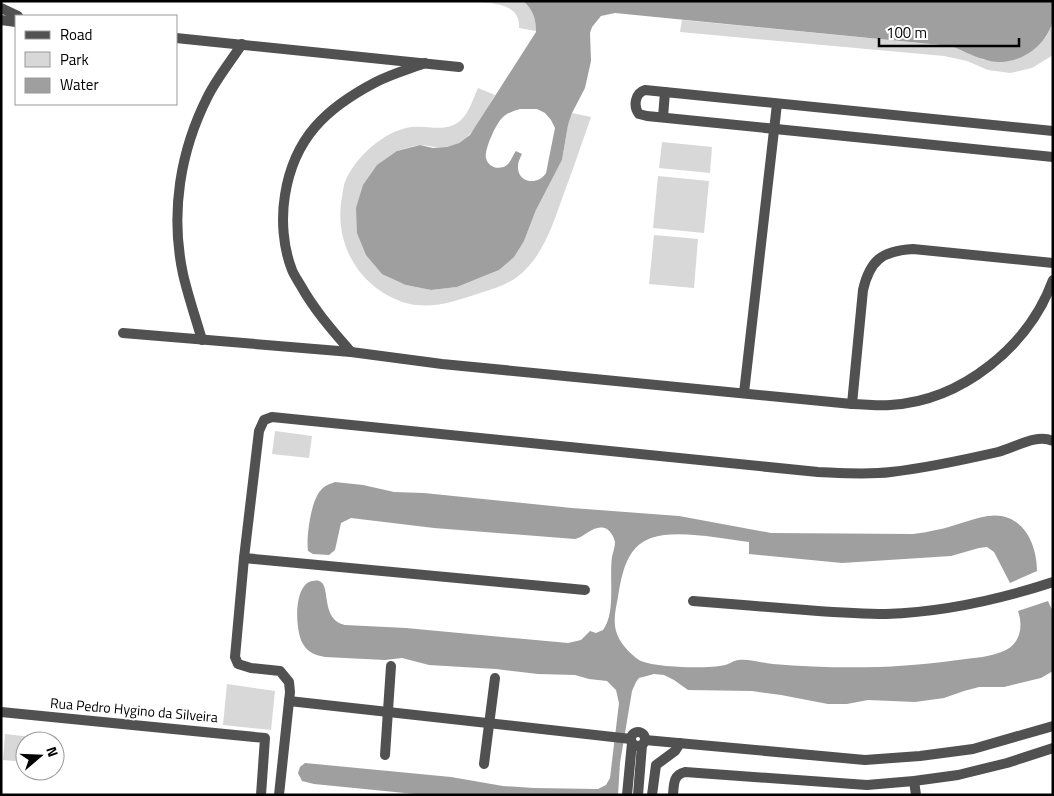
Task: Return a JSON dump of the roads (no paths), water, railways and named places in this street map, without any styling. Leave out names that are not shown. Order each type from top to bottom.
[{"type":"street","points":[[1,8],[16,15]]},
{"type":"street","points":[[1,20],[15,22]]},
{"type":"street","points":[[178,38],[459,67]]},
{"type":"street","points":[[202,340],[183,274],[176,229],[179,180],[190,139],[208,95],[242,44]]},
{"type":"street","points":[[352,352],[312,305],[292,270],[283,234],[284,204],[288,177],[298,150],[315,125],[343,102],[377,81],[425,63]]},
{"type":"street","points":[[1053,131],[645,90],[639,92],[636,96],[636,110],[639,114],[1053,157]]},
{"type":"street","points":[[662,117],[665,92]]},
{"type":"street","points":[[744,393],[777,104]]},
{"type":"street","points":[[852,404],[863,290],[872,264],[897,250],[912,249],[1053,263]]},
{"type":"street","points":[[123,333],[352,352],[442,364],[852,404],[891,405],[930,398],[953,388],[987,368],[1012,346],[1030,324],[1053,280]]},
{"type":"street","points":[[280,795],[290,692],[289,682],[280,671],[251,668],[238,664],[235,658],[244,558],[259,430],[264,420],[272,417],[818,472],[859,474],[890,473],[938,465],[1001,451],[1040,438],[1053,441]]},
{"type":"street","points":[[244,558],[585,590]]},
{"type":"street","points":[[693,601],[885,614],[919,612],[966,605],[1010,596],[1053,582]]},
{"type":"street","points":[[385,755],[391,666]]},
{"type":"street","points":[[484,764],[495,678]]},
{"type":"street","points":[[289,701],[612,736],[636,741],[680,743],[865,760],[920,756],[973,749],[1053,726]]},
{"type":"street","name":"Rua Pedro Hygino da Silveira","points":[[1,712],[265,738],[261,795]]},
{"type":"street","points":[[627,795],[636,741]]},
{"type":"street","points":[[636,741],[638,795]]},
{"type":"street","points":[[652,795],[656,765],[675,751],[680,743]]},
{"type":"street","points":[[673,795],[675,778],[679,773],[685,772],[866,785],[958,775],[1053,748]]},
{"type":"street","points":[[914,781],[916,795]]},
{"type":"water","points":[[523,1],[1053,1],[1053,16],[1052,24],[1047,34],[1033,50],[1014,60],[994,62],[951,46],[615,13],[601,16],[592,27],[590,33],[591,61],[585,88],[568,125],[562,160],[536,210],[524,241],[514,257],[499,270],[457,287],[431,290],[406,285],[382,274],[366,255],[357,233],[356,208],[363,185],[377,165],[397,151],[420,145],[433,148],[447,147],[459,143],[470,135],[536,32],[533,15]],"holes":[[[520,109],[537,109],[545,113],[555,128],[546,173],[538,180],[529,181],[524,179],[519,172],[518,166],[522,154],[516,151],[505,166],[498,168],[489,164],[486,158],[487,149],[494,131],[502,118],[510,112]]]},
{"type":"water","points":[[335,482],[363,485],[394,492],[424,493],[572,508],[679,516],[771,533],[913,534],[942,529],[981,517],[1000,516],[1010,519],[1025,531],[1034,550],[1036,560],[1037,571],[1010,583],[994,552],[987,547],[951,556],[842,563],[749,554],[749,542],[713,537],[674,534],[651,538],[636,548],[627,562],[621,579],[616,609],[616,631],[625,647],[639,660],[656,665],[717,666],[743,660],[819,667],[912,665],[982,657],[1006,650],[1018,638],[1020,622],[1018,611],[1048,601],[1053,612],[1053,671],[1041,678],[1004,687],[979,687],[944,698],[915,702],[868,700],[847,704],[828,704],[752,691],[688,690],[664,675],[654,674],[639,678],[632,691],[620,763],[618,795],[425,795],[314,784],[302,781],[298,773],[300,767],[305,763],[451,777],[503,786],[598,789],[606,785],[610,778],[619,703],[616,690],[607,681],[575,675],[538,674],[496,669],[429,665],[402,658],[385,660],[325,657],[310,652],[300,638],[297,609],[301,591],[306,584],[312,581],[319,581],[323,584],[331,614],[336,621],[345,625],[406,628],[568,643],[581,640],[590,631],[596,633],[603,630],[607,623],[611,605],[611,565],[615,542],[607,529],[602,528],[594,529],[575,539],[434,528],[351,518],[341,523],[335,550],[329,555],[313,554],[308,551],[308,537],[314,502],[323,488]]}]
